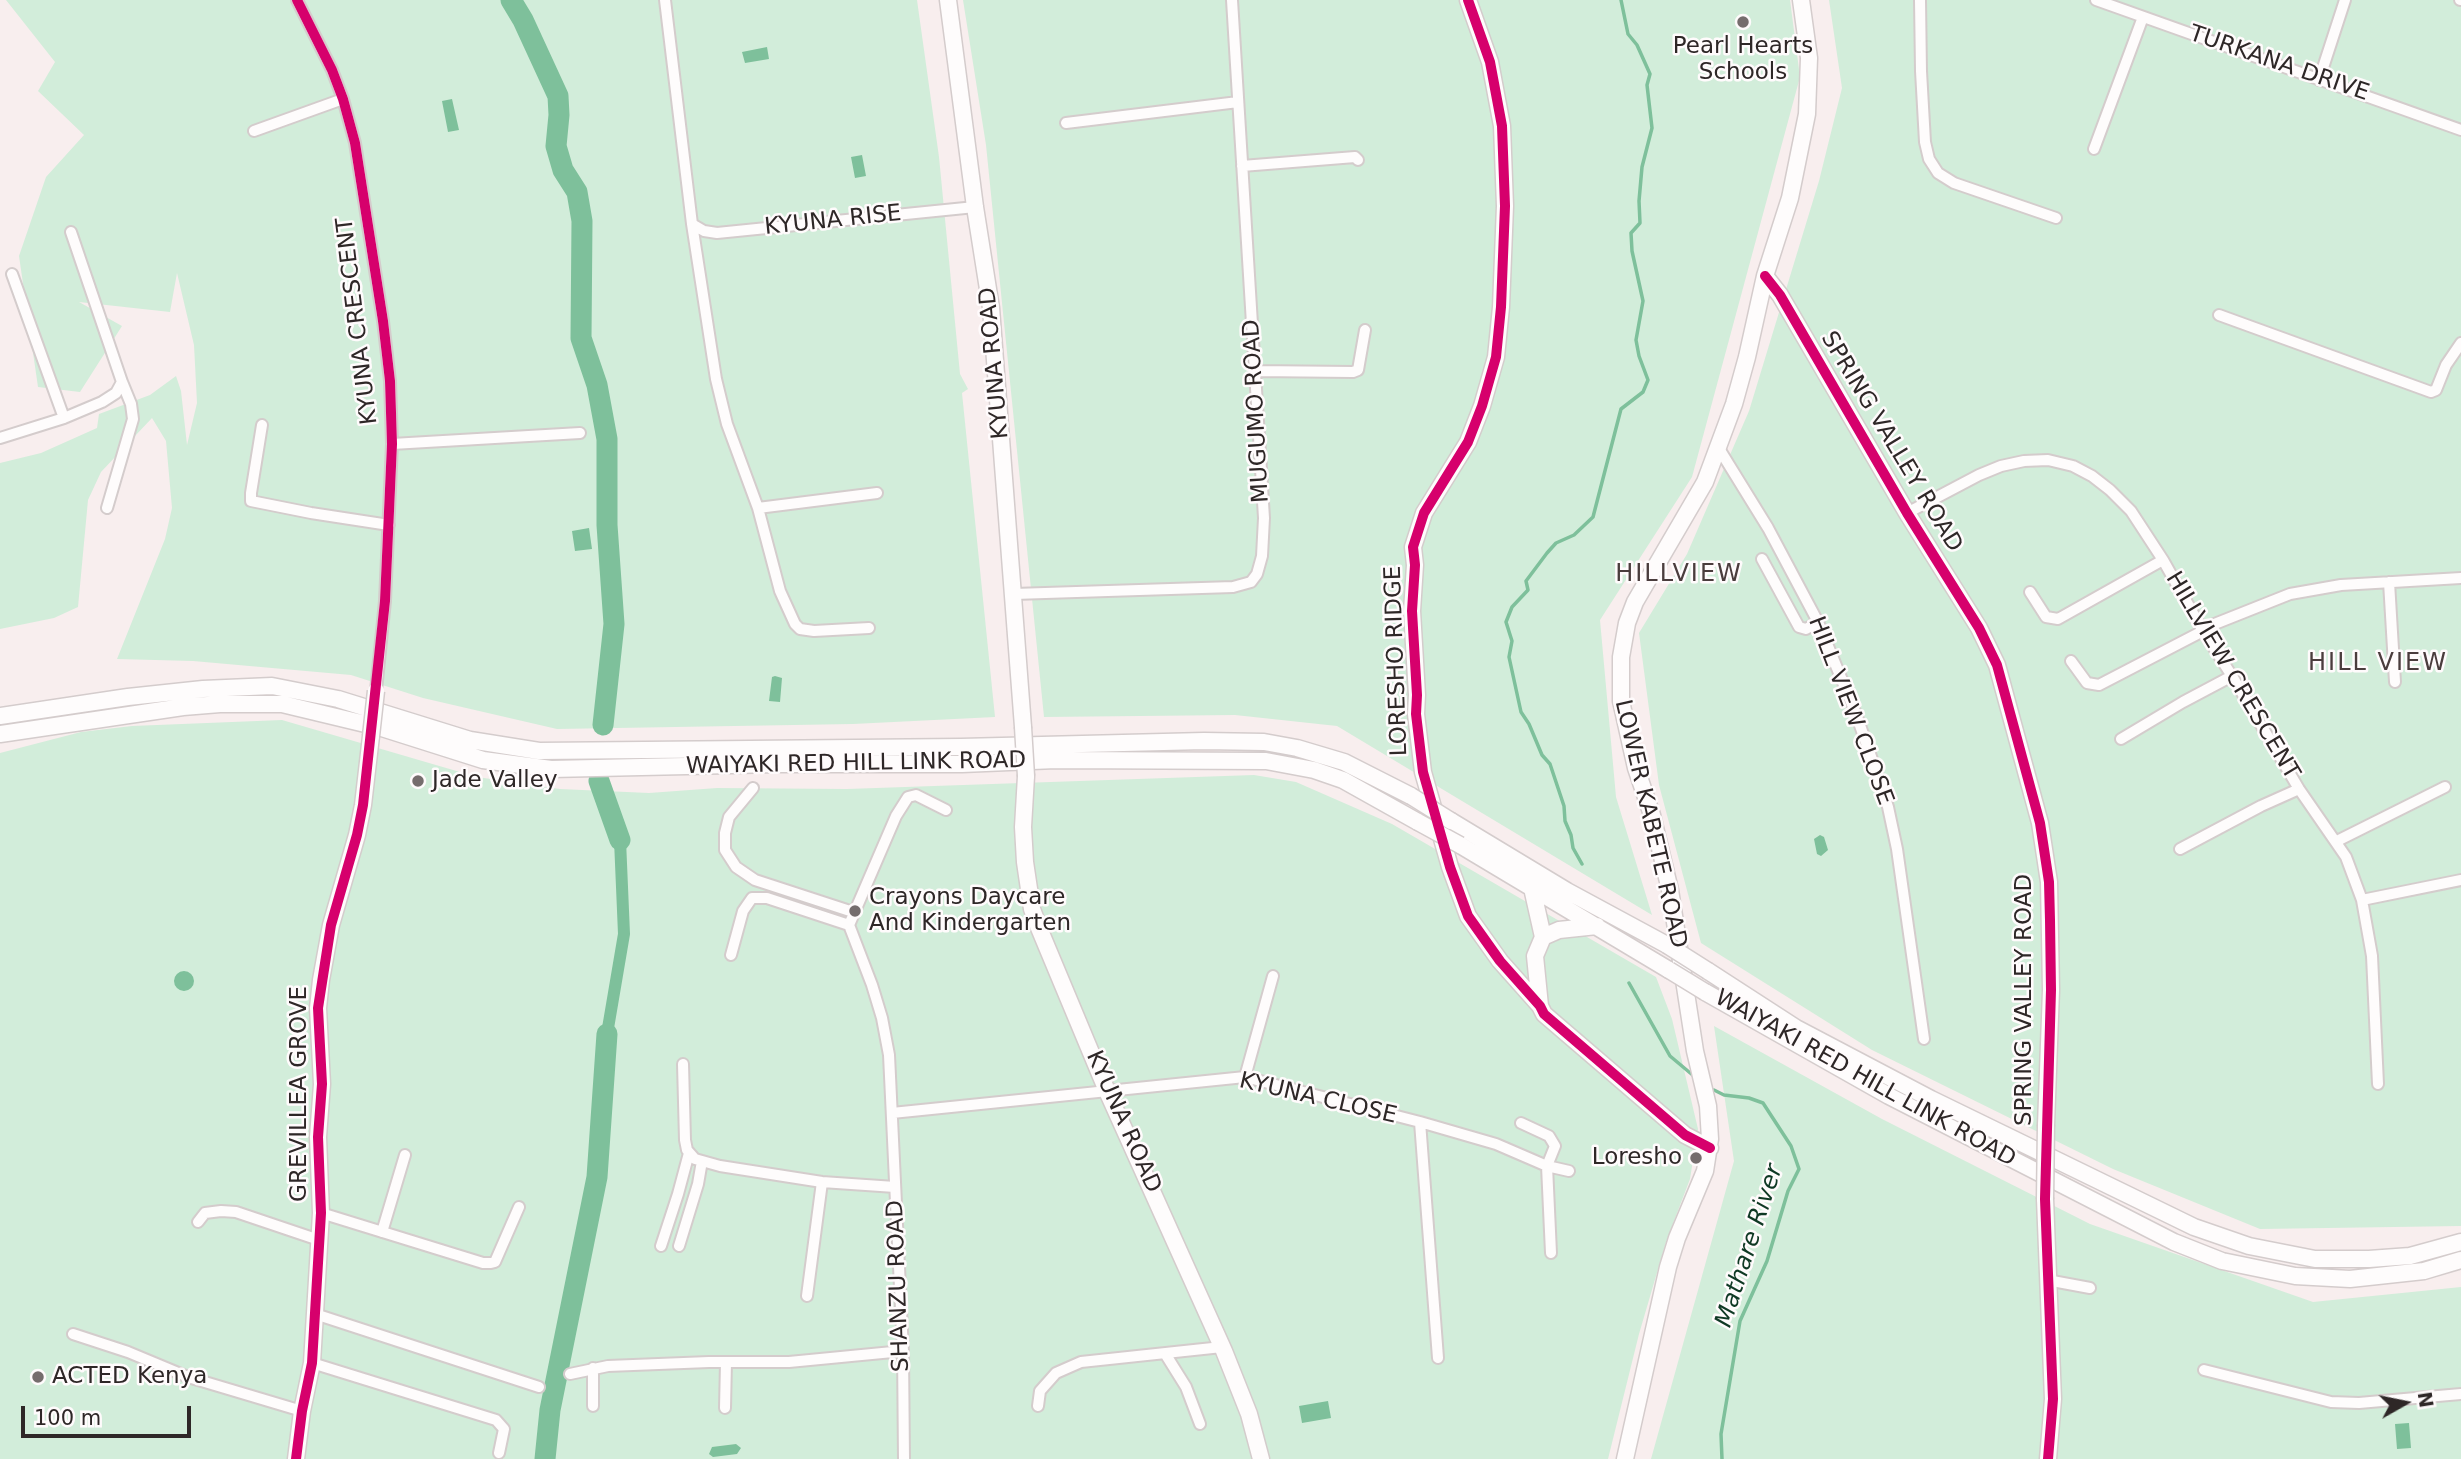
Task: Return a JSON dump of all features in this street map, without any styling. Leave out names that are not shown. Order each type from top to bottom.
[{"type":"main road","name":"KYUNA ROAD","points":[[948,0],[991,308],[1023,727],[1026,776],[1024,846],[1032,909],[1107,1091],[1222,1347],[1249,1414],[1261,1459]]},
{"type":"main road","name":"LORESHO RIDGE","points":[[1468,0],[1490,62],[1502,126],[1505,206],[1499,332],[1489,386],[1468,442],[1424,513],[1413,547],[1415,565],[1412,611],[1416,714],[1423,772],[1450,867],[1468,916],[1500,961],[1544,1014],[1685,1135],[1710,1147]]},
{"type":"main road","name":"LOWER KABETE ROAD","points":[[1625,1459],[1670,1260],[1705,1171],[1710,1147],[1709,1114],[1695,1051],[1670,890],[1652,815],[1636,768],[1621,701],[1623,640],[1634,603],[1705,482],[1747,357],[1765,276],[1790,198],[1807,114],[1809,58],[1801,0]]},
{"type":"main road","name":"SPRING VALLEY ROAD","points":[[1765,276],[1780,295],[1979,628],[1997,665],[2040,822],[2049,882],[2051,990],[2045,1199],[2053,1399],[2048,1459]]},
{"type":"main road","name":"WAIYAKI RED HILL LINK ROAD","points":[[0,716],[203,689],[272,687],[338,699],[470,740],[539,751],[961,747],[1204,741],[1264,742],[1297,748],[1344,762],[1411,796],[1567,891],[1667,945],[1796,1028],[1942,1105],[2194,1227],[2249,1246],[2315,1259],[2410,1256],[2461,1242]]},
{"type":"main road","name":"GREVILLEA GROVE","points":[[296,1459],[312,1363],[321,1213],[318,1137],[322,1084],[318,1019],[321,980],[331,925],[359,825],[376,691]]},
{"type":"main road","name":"WAIYAKI RED HILL LINK ROAD","points":[[0,734],[183,707],[282,704],[382,728],[483,760],[551,769],[777,764],[962,764],[1068,760],[1266,761],[1314,770],[1343,780],[1418,821],[1705,992],[1889,1096],[2174,1242],[2222,1261],[2295,1276],[2350,1279],[2424,1270],[2461,1260]]},
{"type":"main road","points":[[1532,888],[1543,937],[1535,956],[1540,1006]]},
{"type":"main road","points":[[1543,937],[1559,930],[1597,926]]},
{"type":"main road","points":[[1500,961],[1510,962],[1535,956]]},
{"type":"street","name":"KYUNA CRESCENT","points":[[297,0],[332,70],[355,143],[364,187],[390,381],[393,444],[376,691]]},
{"type":"street","points":[[665,0],[692,224],[719,394],[727,425],[758,508],[780,591],[795,624],[806,631],[869,628]]},
{"type":"street","name":"MUGUMO ROAD","points":[[1014,594],[1233,587],[1251,582],[1260,566],[1264,518],[1232,0]]},
{"type":"street","points":[[1920,0],[1920,71],[1925,142],[1929,159],[1938,173],[1954,183],[2056,218]]},
{"type":"street","name":"TURKANA DRIVE","points":[[2096,0],[2461,130]]},
{"type":"street","points":[[2319,80],[2345,0]]},
{"type":"street","points":[[2094,149],[2143,17]]},
{"type":"street","points":[[254,131],[343,99]]},
{"type":"street","points":[[1066,123],[1238,102]]},
{"type":"street","points":[[1242,166],[1355,157],[1358,160]]},
{"type":"street","name":"KYUNA RISE","points":[[692,224],[704,231],[717,233],[975,207]]},
{"type":"street","points":[[71,232],[131,404],[133,419],[107,508]]},
{"type":"street","points":[[12,274],[64,418]]},
{"type":"street","points":[[2219,315],[2431,393],[2436,390],[2446,365],[2461,343]]},
{"type":"street","points":[[1255,371],[1353,372],[1358,370],[1365,330]]},
{"type":"street","points":[[0,438],[64,418],[110,398],[122,382]]},
{"type":"street","points":[[262,425],[251,501],[389,525]]},
{"type":"street","points":[[393,444],[580,433]]},
{"type":"street","name":"HILL VIEW CLOSE","points":[[1718,447],[1774,540],[1818,622],[1856,714],[1888,807],[1903,887],[1924,1039]]},
{"type":"street","name":"HILLVIEW CRESCENT","points":[[1908,513],[2001,466],[2048,460],[2073,466],[2092,476],[2110,489],[2131,511],[2299,789],[2346,857],[2362,901],[2372,956],[2378,1084]]},
{"type":"street","points":[[758,508],[877,493]]},
{"type":"street","points":[[1762,559],[1799,627],[1806,629],[1818,622]]},
{"type":"street","points":[[2030,592],[2046,617],[2058,619],[2163,560]]},
{"type":"street","points":[[2071,661],[2087,683],[2099,685],[2203,630],[2290,594],[2341,585],[2461,578]]},
{"type":"street","points":[[2389,582],[2395,682]]},
{"type":"street","points":[[2122,739],[2232,676]]},
{"type":"street","points":[[2337,841],[2445,787]]},
{"type":"street","points":[[753,788],[729,817],[724,832],[724,850],[736,867],[755,880],[851,919]]},
{"type":"street","points":[[2179,849],[2299,789]]},
{"type":"street","points":[[851,919],[896,816],[908,797],[916,795],[946,810]]},
{"type":"street","points":[[2362,901],[2461,880]]},
{"type":"street","points":[[731,956],[743,911],[752,898],[767,898],[851,919]]},
{"type":"street","name":"SHANZU ROAD","points":[[851,919],[882,1017],[889,1055],[903,1351],[904,1458]]},
{"type":"street","points":[[1245,1076],[1273,976]]},
{"type":"street","points":[[661,1246],[689,1153],[684,1129],[683,1064]]},
{"type":"street","name":"KYUNA CLOSE","points":[[1107,1091],[1245,1076],[1420,1122],[1438,1358]]},
{"type":"street","points":[[892,1113],[1107,1091]]},
{"type":"street","points":[[1420,1122],[1496,1144],[1547,1166],[1569,1171]]},
{"type":"street","points":[[1521,1123],[1549,1136],[1555,1146],[1547,1166],[1551,1253]]},
{"type":"street","points":[[689,1153],[702,1161],[822,1182],[895,1187]]},
{"type":"street","points":[[382,1232],[405,1155]]},
{"type":"street","points":[[679,1246],[698,1184],[702,1161]]},
{"type":"street","points":[[807,1296],[822,1182]]},
{"type":"street","points":[[321,1213],[483,1263],[491,1263],[495,1262],[519,1207]]},
{"type":"street","points":[[198,1222],[205,1213],[236,1212],[319,1240]]},
{"type":"street","points":[[2047,1280],[2090,1288]]},
{"type":"street","points":[[315,1314],[539,1387]]},
{"type":"street","points":[[73,1334],[128,1352],[188,1377],[302,1411]]},
{"type":"street","points":[[1038,1406],[1040,1391],[1056,1373],[1081,1362],[1222,1347]]},
{"type":"street","points":[[570,1374],[593,1368],[629,1365],[789,1362],[903,1351]]},
{"type":"street","points":[[1166,1355],[1186,1387],[1200,1424]]},
{"type":"street","points":[[726,1362],[726,1408]]},
{"type":"street","points":[[312,1363],[496,1420],[504,1429],[499,1453]]},
{"type":"street","points":[[593,1368],[593,1406]]},
{"type":"street","points":[[2204,1370],[2331,1402],[2359,1403],[2461,1394]]},
{"type":"street","points":[[892,1459],[904,1458]]},
{"type":"shaded area","points":[[6,0],[917,0],[939,157],[960,374],[968,389],[962,393],[995,717],[853,724],[557,729],[423,698],[351,675],[193,661],[117,659],[165,539],[172,508],[166,441],[152,418],[101,472],[88,500],[78,607],[54,618],[0,629],[0,463],[41,453],[97,428],[99,414],[150,395],[176,376],[181,391],[187,445],[197,403],[194,345],[177,273],[170,312],[79,302],[122,326],[80,392],[38,387],[19,256],[46,177],[84,135],[38,91],[55,62]]},
{"type":"shaded area","points":[[963,0],[1790,0],[1800,77],[1692,477],[1600,620],[1616,797],[1652,915],[1337,726],[1235,715],[1044,717],[986,145]]},
{"type":"shaded area","points":[[1829,0],[2461,0],[2461,1226],[2260,1229],[2113,1169],[1872,1050],[1701,943],[1659,785],[1639,633],[1687,554],[1749,411],[1819,181],[1842,88]]},
{"type":"shaded area","points":[[767,47],[769,59],[745,63],[742,52]]},
{"type":"shaded area","points":[[452,99],[459,130],[448,132],[442,101]]},
{"type":"shaded area","points":[[862,155],[866,176],[855,178],[851,157]]},
{"type":"shaded area","points":[[589,528],[592,549],[575,551],[572,531]]},
{"type":"shaded area","points":[[772,677],[782,678],[780,702],[769,701]]},
{"type":"shaded area","points":[[282,720],[477,777],[560,789],[649,793],[717,788],[847,789],[1254,775],[1296,782],[1392,824],[1656,977],[1672,1019],[1698,1129],[1690,1179],[1666,1242],[1639,1334],[1608,1459],[0,1459],[0,753],[81,732],[132,726]]},
{"type":"shaded area","points":[[1820,835],[1824,837],[1828,850],[1821,856],[1817,854],[1814,839]]},
{"type":"shaded area","points":[[184,971],[191,974],[194,981],[191,988],[184,991],[177,988],[174,981],[177,974]]},
{"type":"shaded area","points":[[1714,1026],[1882,1119],[2090,1224],[2313,1302],[2461,1287],[2461,1459],[1651,1459],[1734,1161]]},
{"type":"shaded area","points":[[1328,1401],[1331,1418],[1302,1423],[1299,1406]]},
{"type":"shaded area","points":[[2409,1423],[2411,1448],[2397,1449],[2395,1424]]},
{"type":"shaded area","points":[[736,1444],[741,1448],[737,1454],[713,1457],[709,1454],[712,1447]]},
{"type":"waterway","points":[[511,0],[558,96],[556,146],[563,170],[577,192],[582,221],[581,338],[597,385],[607,439],[607,525],[614,624],[603,725]]},
{"type":"waterway","points":[[1582,864],[1573,848],[1565,821],[1564,806],[1550,764],[1542,755],[1521,712],[1509,657],[1512,641],[1506,622],[1512,607],[1528,590],[1526,581],[1547,553],[1556,543],[1574,535],[1593,517],[1621,409],[1643,392],[1648,380],[1636,340],[1643,301],[1632,251],[1631,233],[1640,223],[1642,167],[1652,128],[1647,85],[1650,74],[1637,45],[1628,34],[1621,0]]},
{"type":"waterway","points":[[599,781],[620,840]]},
{"type":"waterway","points":[[607,1034],[624,934],[620,840]]},
{"type":"waterway","points":[[1629,983],[1670,1056],[1695,1077]]},
{"type":"waterway","points":[[545,1459],[550,1410],[597,1177],[607,1034]]},
{"type":"waterway","name":"Mathare River","points":[[1714,1090],[1724,1095],[1763,1103],[1791,1146],[1799,1169],[1788,1191],[1767,1261],[1740,1321],[1721,1434],[1722,1459]]},
{"type":"cycle path","points":[[296,1459],[312,1363],[321,1213],[318,1137],[322,1084],[318,1008],[331,925],[363,805],[385,601],[392,444],[390,381],[383,321],[355,143],[332,70],[297,0]]},
{"type":"cycle path","points":[[1468,0],[1490,62],[1502,126],[1505,206],[1501,307],[1496,357],[1482,406],[1468,442],[1424,513],[1413,547],[1415,565],[1412,611],[1416,714],[1423,772],[1450,867],[1468,916],[1500,961],[1544,1014],[1685,1135],[1710,1148]]},
{"type":"cycle path","points":[[1765,276],[1780,295],[1907,513],[1979,628],[1997,665],[2040,823],[2049,882],[2051,990],[2045,1199],[2053,1399],[2048,1459]]},
{"type":"place","name":"Pearl Hearts Schools","points":[[1743,22]]},
{"type":"place","name":"Jade Valley","points":[[418,781]]},
{"type":"place","name":"Crayons Daycare And Kindergarten","points":[[855,911]]},
{"type":"place","name":"Loresho","points":[[1696,1158]]},
{"type":"place","name":"ACTED Kenya","points":[[38,1377]]},
{"type":"district","name":"HILLVIEW","points":[[1679,575]]},
{"type":"district","name":"HILL VIEW","points":[[2378,664]]}]
